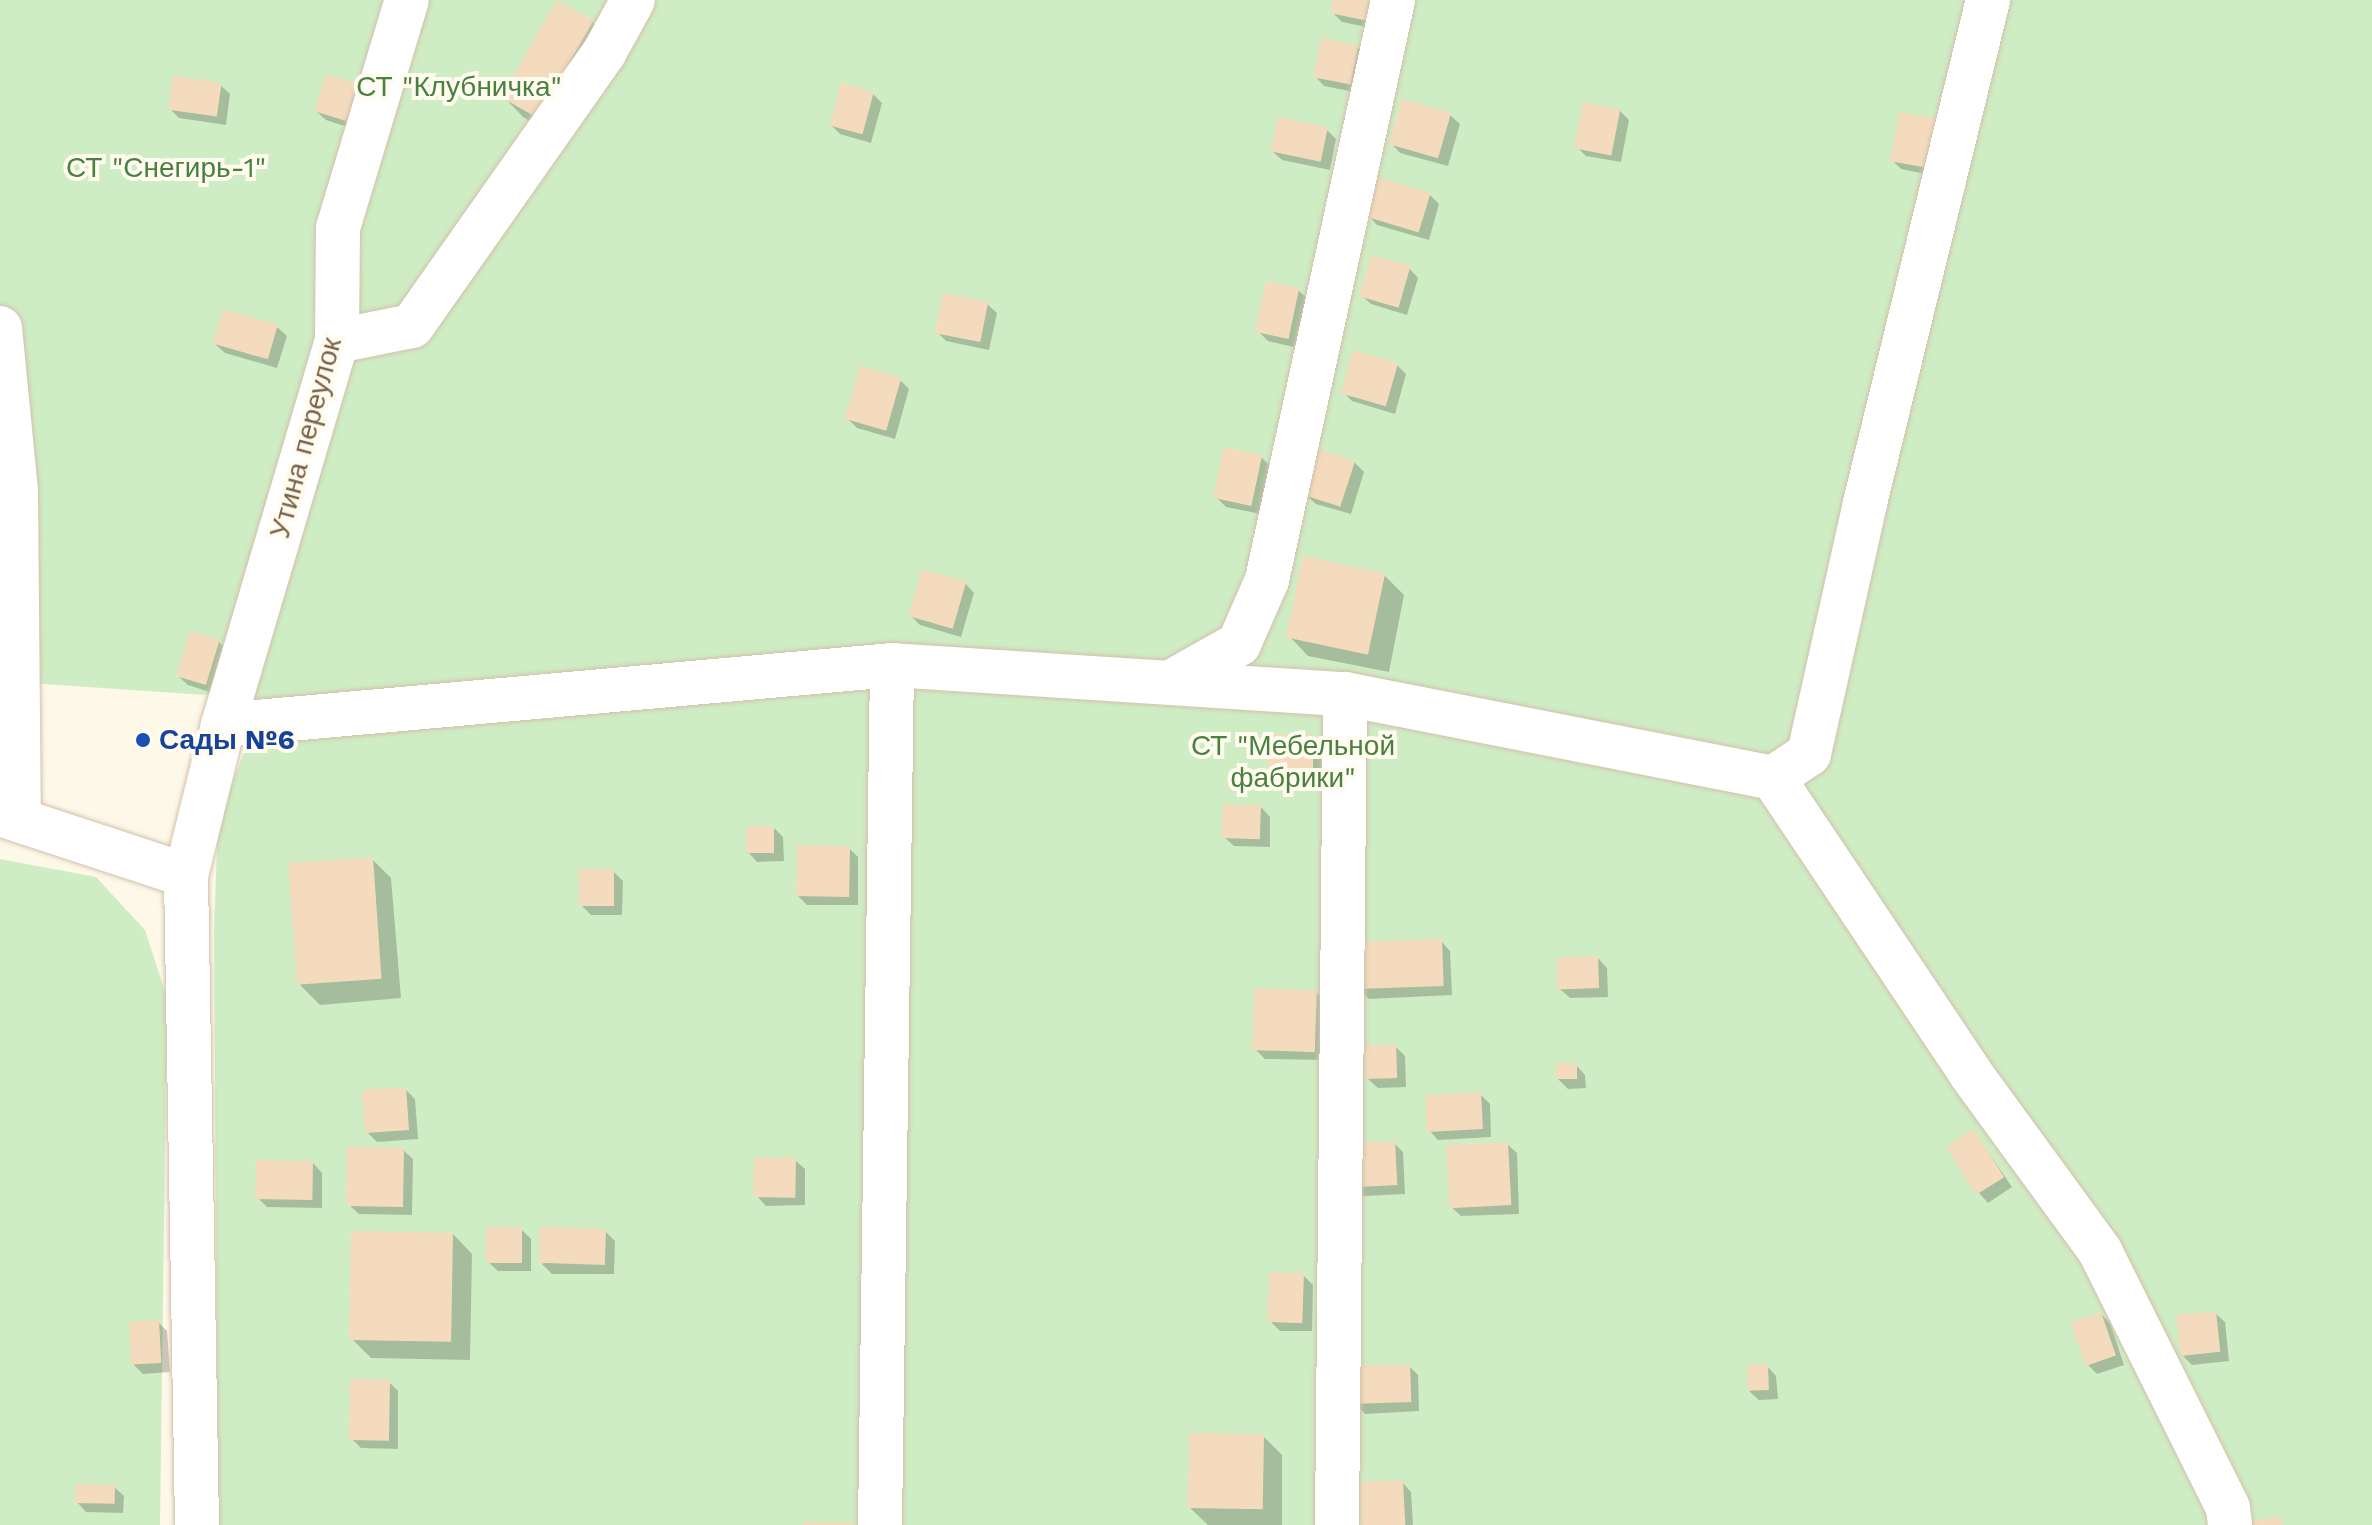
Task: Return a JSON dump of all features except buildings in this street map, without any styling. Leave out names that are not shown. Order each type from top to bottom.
[{"type":"street","name":"Утина переулок","points":[[197,1525],[186,875],[223,725],[337,341],[338,228],[407,0]]},
{"type":"street","points":[[337,341],[412,326],[604,53],[633,0]]},
{"type":"street","points":[[1173,681],[1239,644],[1267,580],[1393,0]]},
{"type":"street","points":[[223,725],[892,665],[1345,694],[1773,778],[1809,754],[1868,488],[1988,0]]},
{"type":"street","points":[[0,328],[16,491],[9,817],[186,875]]},
{"type":"street","points":[[880,1525],[892,665]]},
{"type":"street","points":[[1337,1525],[1345,694]]},
{"type":"street","points":[[1773,778],[1971,1074],[2100,1251],[2228,1508],[2230,1525]]},
{"type":"green space","name":"СТ \"Мебельной фабрики\"","points":[[0,0],[2372,0],[2372,1525],[218,1525],[214,930],[218,819],[265,699],[0,681]]},
{"type":"green space","points":[[0,859],[96,877],[145,930],[167,998],[160,1525],[0,1525]]},
{"type":"place","name":"Сады №6","points":[[143,740]]},
{"type":"park label","name":"СТ \"Клубничка\"","points":[[459,87]]},
{"type":"park label","name":"СТ \"Снегирь-1\"","points":[[166,168]]}]
